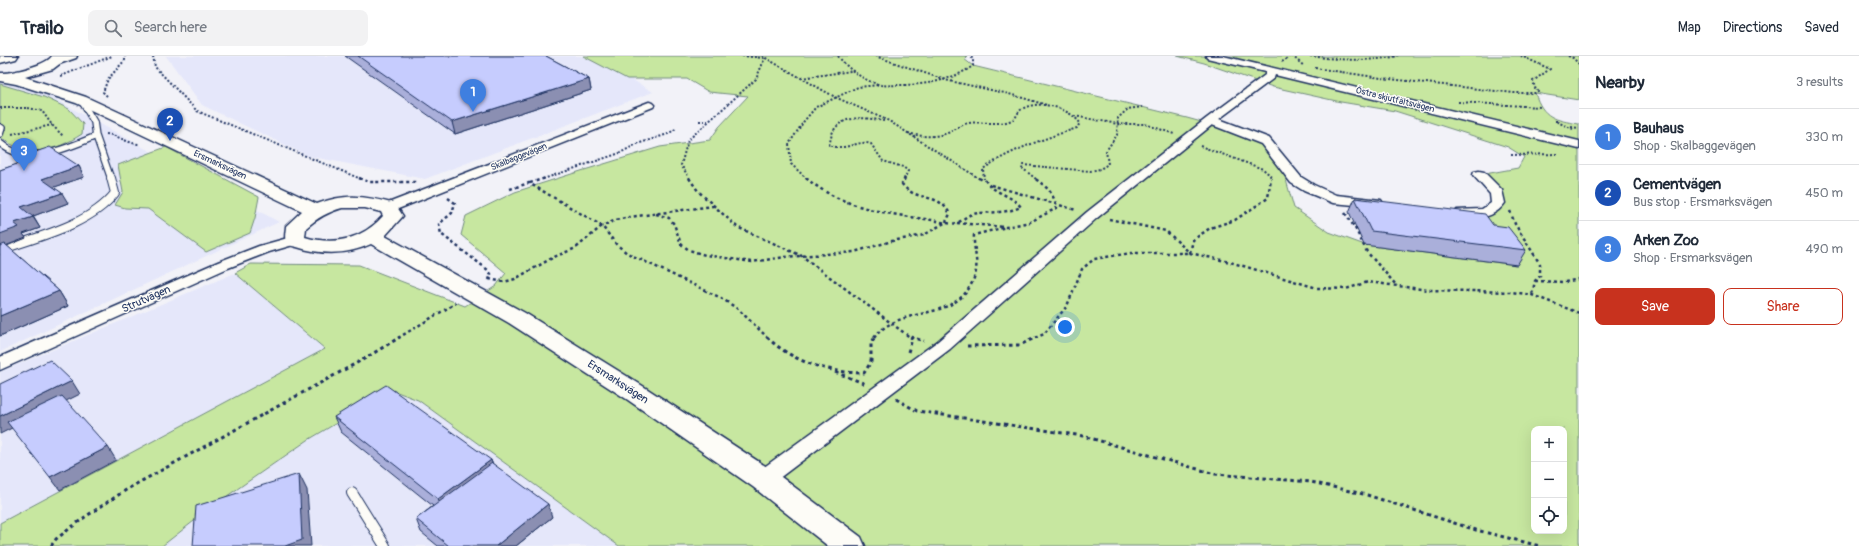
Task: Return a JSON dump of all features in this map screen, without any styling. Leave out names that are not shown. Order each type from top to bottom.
[{"type":"main road","points":[[0,59],[11,56]]},
{"type":"main road","points":[[0,77],[27,73],[55,61]]},
{"type":"main road","name":"Ersmarksvägen","points":[[55,61],[41,71],[40,76],[81,100],[315,210]]},
{"type":"main road","name":"Ersmarksvägen","points":[[0,77],[24,82],[81,100]]},
{"type":"main road","points":[[341,202],[366,202],[388,208],[393,216],[386,227],[372,238],[351,245],[329,248],[310,246],[295,240],[296,226],[315,210],[341,202]]},
{"type":"main road","name":"Ersmarksvägen","points":[[372,238],[517,318],[637,394],[763,479],[850,546]]},
{"type":"street","points":[[55,61],[72,56]]},
{"type":"street","name":"Östra skjutfältsvägen","points":[[1211,56],[1579,144]]},
{"type":"street","points":[[763,479],[944,345],[1092,215],[1211,120],[1270,76],[1271,70]]},
{"type":"street","name":"Skalbaggevägen","points":[[388,208],[649,105]]},
{"type":"street","points":[[1211,120],[1265,141],[1296,180],[1333,199],[1388,205]]},
{"type":"street","points":[[1450,211],[1482,215],[1493,210],[1498,203],[1497,193],[1479,175]]},
{"type":"street","name":"Strutvägen","points":[[0,364],[223,265],[264,249],[295,240]]},
{"type":"lane","points":[[0,250],[58,229],[91,214],[111,200],[115,193],[106,161],[96,136],[92,116],[81,100]]},
{"type":"lane","points":[[0,127],[2,128],[0,134]]},
{"type":"lane","points":[[0,143],[9,150],[21,154],[34,155],[59,150],[96,136]]},
{"type":"lane","points":[[352,493],[385,546]]},
{"type":"path","points":[[61,76],[112,56]]},
{"type":"path","points":[[105,95],[103,92],[104,85],[125,60],[125,56]]},
{"type":"path","points":[[153,56],[155,67],[197,111],[369,182],[392,183],[410,181],[420,183],[436,190]]},
{"type":"path","points":[[742,56],[765,58]]},
{"type":"path","points":[[762,56],[835,97],[889,121],[992,187],[1018,201],[1020,207],[1005,212],[968,214],[956,223]]},
{"type":"path","points":[[838,56],[844,66],[879,85]]},
{"type":"path","points":[[876,56],[946,80],[1025,97],[1064,110],[1072,115],[1080,124],[1077,128],[1019,147],[999,157],[983,169],[982,177],[985,182],[994,186],[1117,222],[1166,231],[1190,253]]},
{"type":"path","points":[[970,56],[973,59],[973,66],[963,74],[946,80],[922,84],[858,87],[816,107],[796,132],[789,144],[791,164],[810,182],[831,196],[852,203],[897,214],[946,222],[1006,227]]},
{"type":"path","points":[[1310,56],[1333,59],[1382,59],[1398,56]]},
{"type":"path","points":[[1312,67],[1381,78],[1535,93],[1538,91],[1535,88],[1533,81],[1550,69],[1521,56]]},
{"type":"path","points":[[1568,56],[1579,58]]},
{"type":"path","points":[[765,58],[756,79],[688,140],[681,165],[698,191],[737,227],[802,256],[912,338],[944,345],[1020,345],[1044,334],[1067,306],[1082,269],[1094,259],[1132,253],[1190,253],[1230,262],[1276,277],[1317,288],[1346,289],[1368,282],[1428,290],[1512,292],[1532,295],[1579,313]]},
{"type":"path","points":[[1573,58],[1579,64]]},
{"type":"path","points":[[800,78],[852,71]]},
{"type":"path","points":[[908,133],[918,136],[946,134],[961,125],[970,123],[998,123],[1012,120],[1021,110],[1036,105],[1051,106]]},
{"type":"path","points":[[823,367],[847,374],[864,373],[871,361],[870,346],[877,333],[892,322],[950,306],[961,297],[975,275],[976,258],[973,243],[974,236],[1030,222],[1057,208],[1049,188],[1025,171],[1022,168],[1023,165],[1033,164],[1080,171],[1095,171],[1104,168],[1108,164],[1106,151],[1117,135],[1118,118],[1128,109],[1142,107]]},
{"type":"path","points":[[0,108],[28,108],[42,111],[52,125],[63,136]]},
{"type":"path","points":[[1072,115],[1118,124],[1145,124],[1271,173],[1272,176],[1268,198],[1235,220],[1210,228],[1193,240],[1190,253]]},
{"type":"path","points":[[656,214],[669,218],[674,224],[681,244],[690,250],[705,255],[752,262],[785,257],[854,252],[911,236],[924,236],[946,222],[950,214],[948,206],[942,202],[911,194],[904,189],[902,184],[908,171],[905,168],[886,163],[879,158],[876,147],[871,144],[864,143],[844,148],[829,145],[834,130],[840,124],[848,121],[874,119],[889,121]]},
{"type":"path","points":[[1557,120],[1555,121],[1579,131]]},
{"type":"path","points":[[699,121],[708,121]]},
{"type":"path","points":[[7,135],[52,125]]},
{"type":"path","points":[[1565,126],[1579,128]]},
{"type":"path","points":[[510,188],[620,153],[637,144],[668,134],[677,128]]},
{"type":"path","points":[[96,136],[108,133],[134,145],[141,144]]},
{"type":"path","points":[[1511,155],[1549,155],[1562,153]]},
{"type":"path","points":[[529,183],[602,226],[622,249],[638,259],[712,292],[739,310],[764,334],[788,353],[883,391],[917,411],[1002,422],[1083,436],[1216,474],[1311,482],[1367,494],[1476,530],[1540,546]]},
{"type":"path","points":[[1333,199],[1345,212],[1367,252],[1398,287]]},
{"type":"path","points":[[455,203],[452,213],[439,224],[441,234],[488,270],[491,274],[485,285]]},
{"type":"path","points":[[489,279],[504,282],[515,279],[554,257],[576,248],[602,226],[612,220],[626,216],[656,214],[714,206]]},
{"type":"path","points":[[1509,210],[1515,224],[1540,264],[1540,276],[1535,281],[1532,295]]},
{"type":"path","points":[[1535,281],[1565,282],[1579,280]]},
{"type":"path","points":[[51,546],[56,539],[85,517],[129,488],[364,359],[459,301]]},
{"type":"path","points":[[906,360],[912,338]]},
{"type":"shaded area","points":[[166,56],[592,56],[653,92],[425,179],[308,156],[202,105]]},
{"type":"shaded area","points":[[6,72],[279,222],[0,352],[0,73]]},
{"type":"shaded area","points":[[235,273],[325,349],[0,523],[0,372]]},
{"type":"shaded area","points":[[392,390],[418,400],[619,546],[162,546],[217,503],[308,440]]},
{"type":"green space","points":[[583,56],[967,56],[964,59],[973,66],[1187,118],[1248,135],[1266,149],[1284,173],[1294,208],[1329,232],[1365,245],[1516,265],[1482,215],[1498,203],[1479,175],[1518,168],[1524,157],[1508,147],[1395,111],[1341,102],[1273,87],[1204,63],[1177,56],[1579,56],[1579,100],[1535,93],[1538,101],[1546,113],[1563,121],[1579,124],[1579,546],[619,546],[418,400],[392,390],[308,440],[217,503],[162,546],[0,546],[0,523],[325,349],[235,273],[251,264],[359,265],[465,306],[496,286],[506,273],[461,235],[466,216],[515,192],[581,171],[660,147],[710,140],[719,127],[748,96],[709,92],[687,79],[627,79]]},
{"type":"green space","points":[[0,84],[44,97],[69,109],[83,124],[82,134],[51,149],[31,150],[10,144],[0,137]]},
{"type":"green space","points":[[166,147],[259,197],[255,218],[250,233],[206,252],[148,209],[125,208],[115,205],[123,192],[118,165]]},
{"type":"building","points":[[358,56],[546,56],[589,79],[452,122]]},
{"type":"building","points":[[50,147],[79,166],[42,179],[62,193],[21,207],[33,217],[14,223],[19,227],[0,234],[0,170],[20,163],[15,159]]},
{"type":"building","points":[[1355,198],[1485,214],[1493,225],[1508,227],[1526,250],[1371,231]]},
{"type":"building","points":[[5,244],[59,291],[0,316],[0,246]]},
{"type":"building","points":[[50,360],[72,381],[0,416],[0,384]]},
{"type":"building","points":[[386,385],[491,460],[438,499],[334,417]]},
{"type":"building","points":[[62,396],[108,447],[50,477],[7,422]]},
{"type":"building","points":[[492,463],[548,504],[496,546],[449,546],[416,519]]},
{"type":"building","points":[[299,474],[302,540],[285,546],[193,546],[196,506]]},
{"type":"place","name":"Bauhaus","points":[[473,112]]},
{"type":"place","name":"Cementvägen","points":[[170,141]]},
{"type":"place","name":"Arken Zoo","points":[[24,171]]}]
